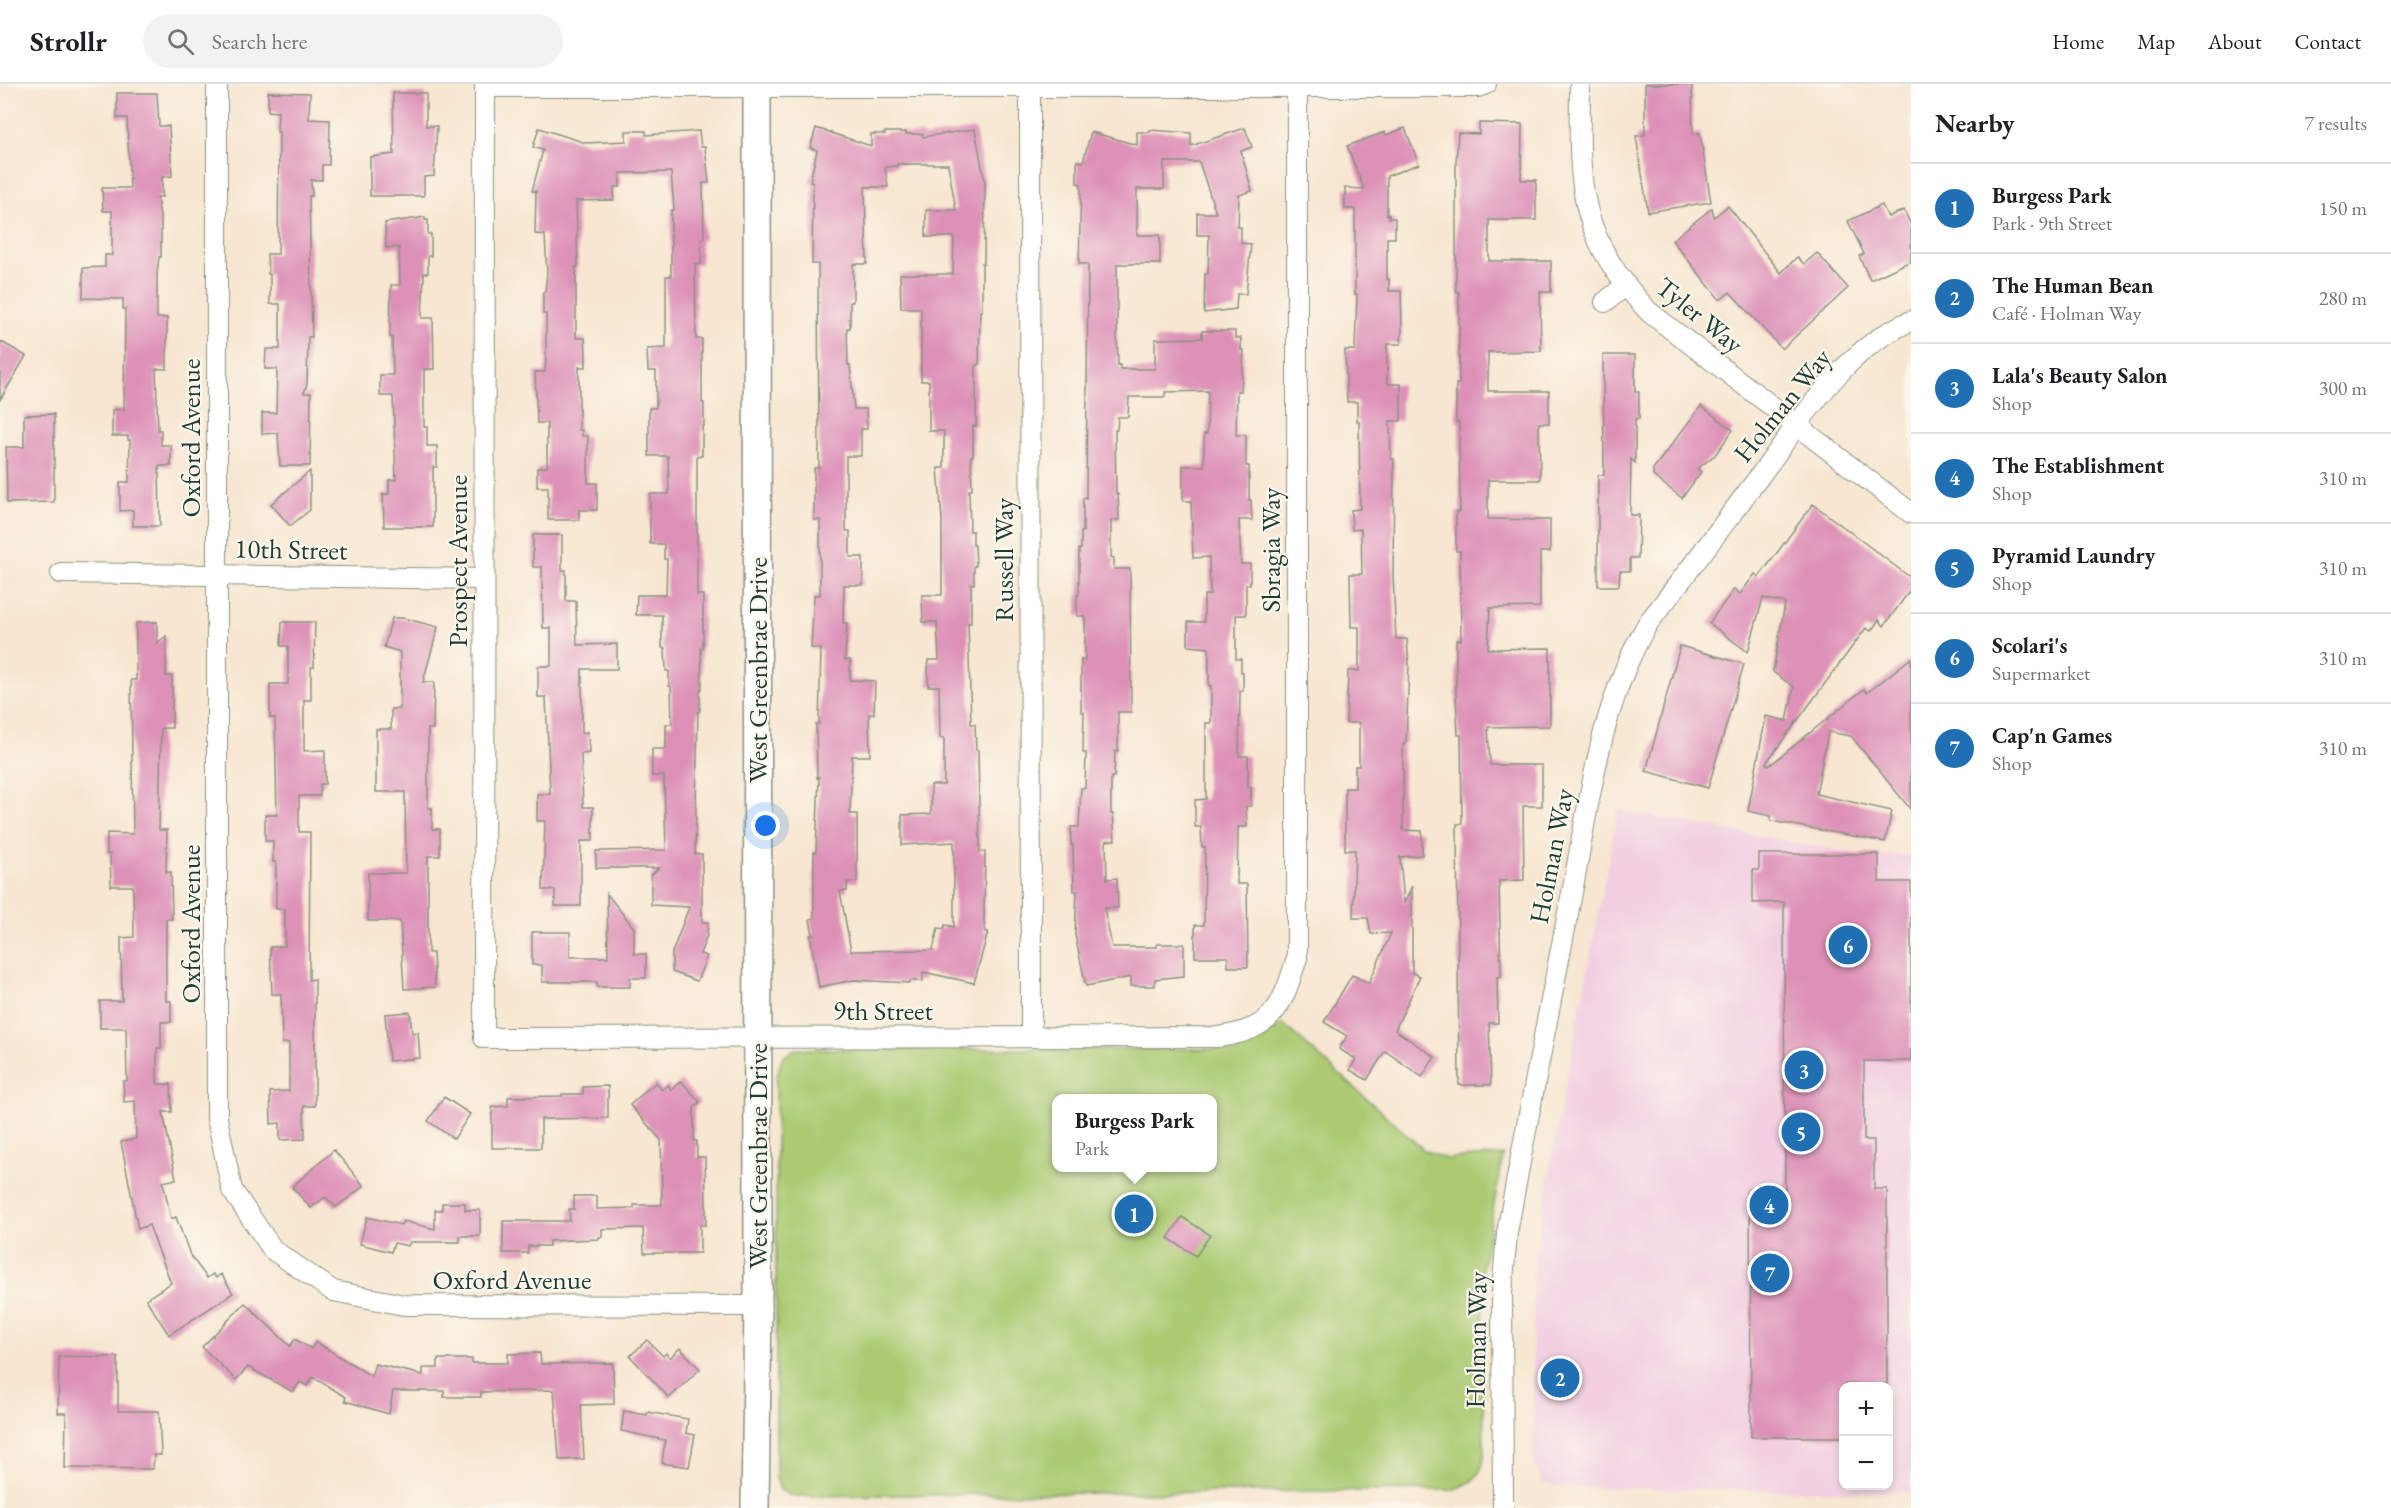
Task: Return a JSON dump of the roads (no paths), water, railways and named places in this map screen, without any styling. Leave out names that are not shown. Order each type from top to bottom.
[{"type":"street","name":"Oxford Avenue","points":[[217,84],[217,1118],[232,1190],[273,1250],[333,1291],[404,1305],[758,1306]]},
{"type":"street","points":[[485,86],[1478,87],[1486,84]]},
{"type":"street","name":"Tyler Way","points":[[1580,84],[1579,160],[1583,197],[1593,230],[1607,259],[1625,286],[1650,312],[1911,513]]},
{"type":"street","name":"Prospect Avenue","points":[[484,1038],[485,86]]},
{"type":"street","name":"West Greenbrae Drive","points":[[755,1508],[758,1306],[757,86]]},
{"type":"street","name":"Russell Way","points":[[1030,86],[1031,1036]]},
{"type":"street","name":"Sbragia Way","points":[[1275,1012],[1288,986],[1297,958],[1297,86]]},
{"type":"street","points":[[1605,302],[1625,286]]},
{"type":"street","name":"Holman Way","points":[[1503,1508],[1502,1293],[1507,1233],[1605,727],[1634,648],[1648,623],[1797,426],[1844,368],[1870,344],[1898,326],[1911,321]]},
{"type":"street","name":"10th Street","points":[[61,573],[484,579]]},
{"type":"street","name":"9th Street","points":[[484,1038],[1218,1037],[1249,1031],[1263,1024],[1275,1012]]},
{"type":"place","name":"Scolari's","points":[[1848,945]]},
{"type":"place","name":"Lala's Beauty Salon","points":[[1804,1070]]},
{"type":"place","name":"Pyramid Laundry","points":[[1801,1132]]},
{"type":"place","name":"The Establishment","points":[[1769,1205]]},
{"type":"place","name":"Burgess Park","points":[[1134,1214]]},
{"type":"place","name":"Cap'n Games","points":[[1770,1273]]},
{"type":"place","name":"The Human Bean","points":[[1560,1378]]}]
